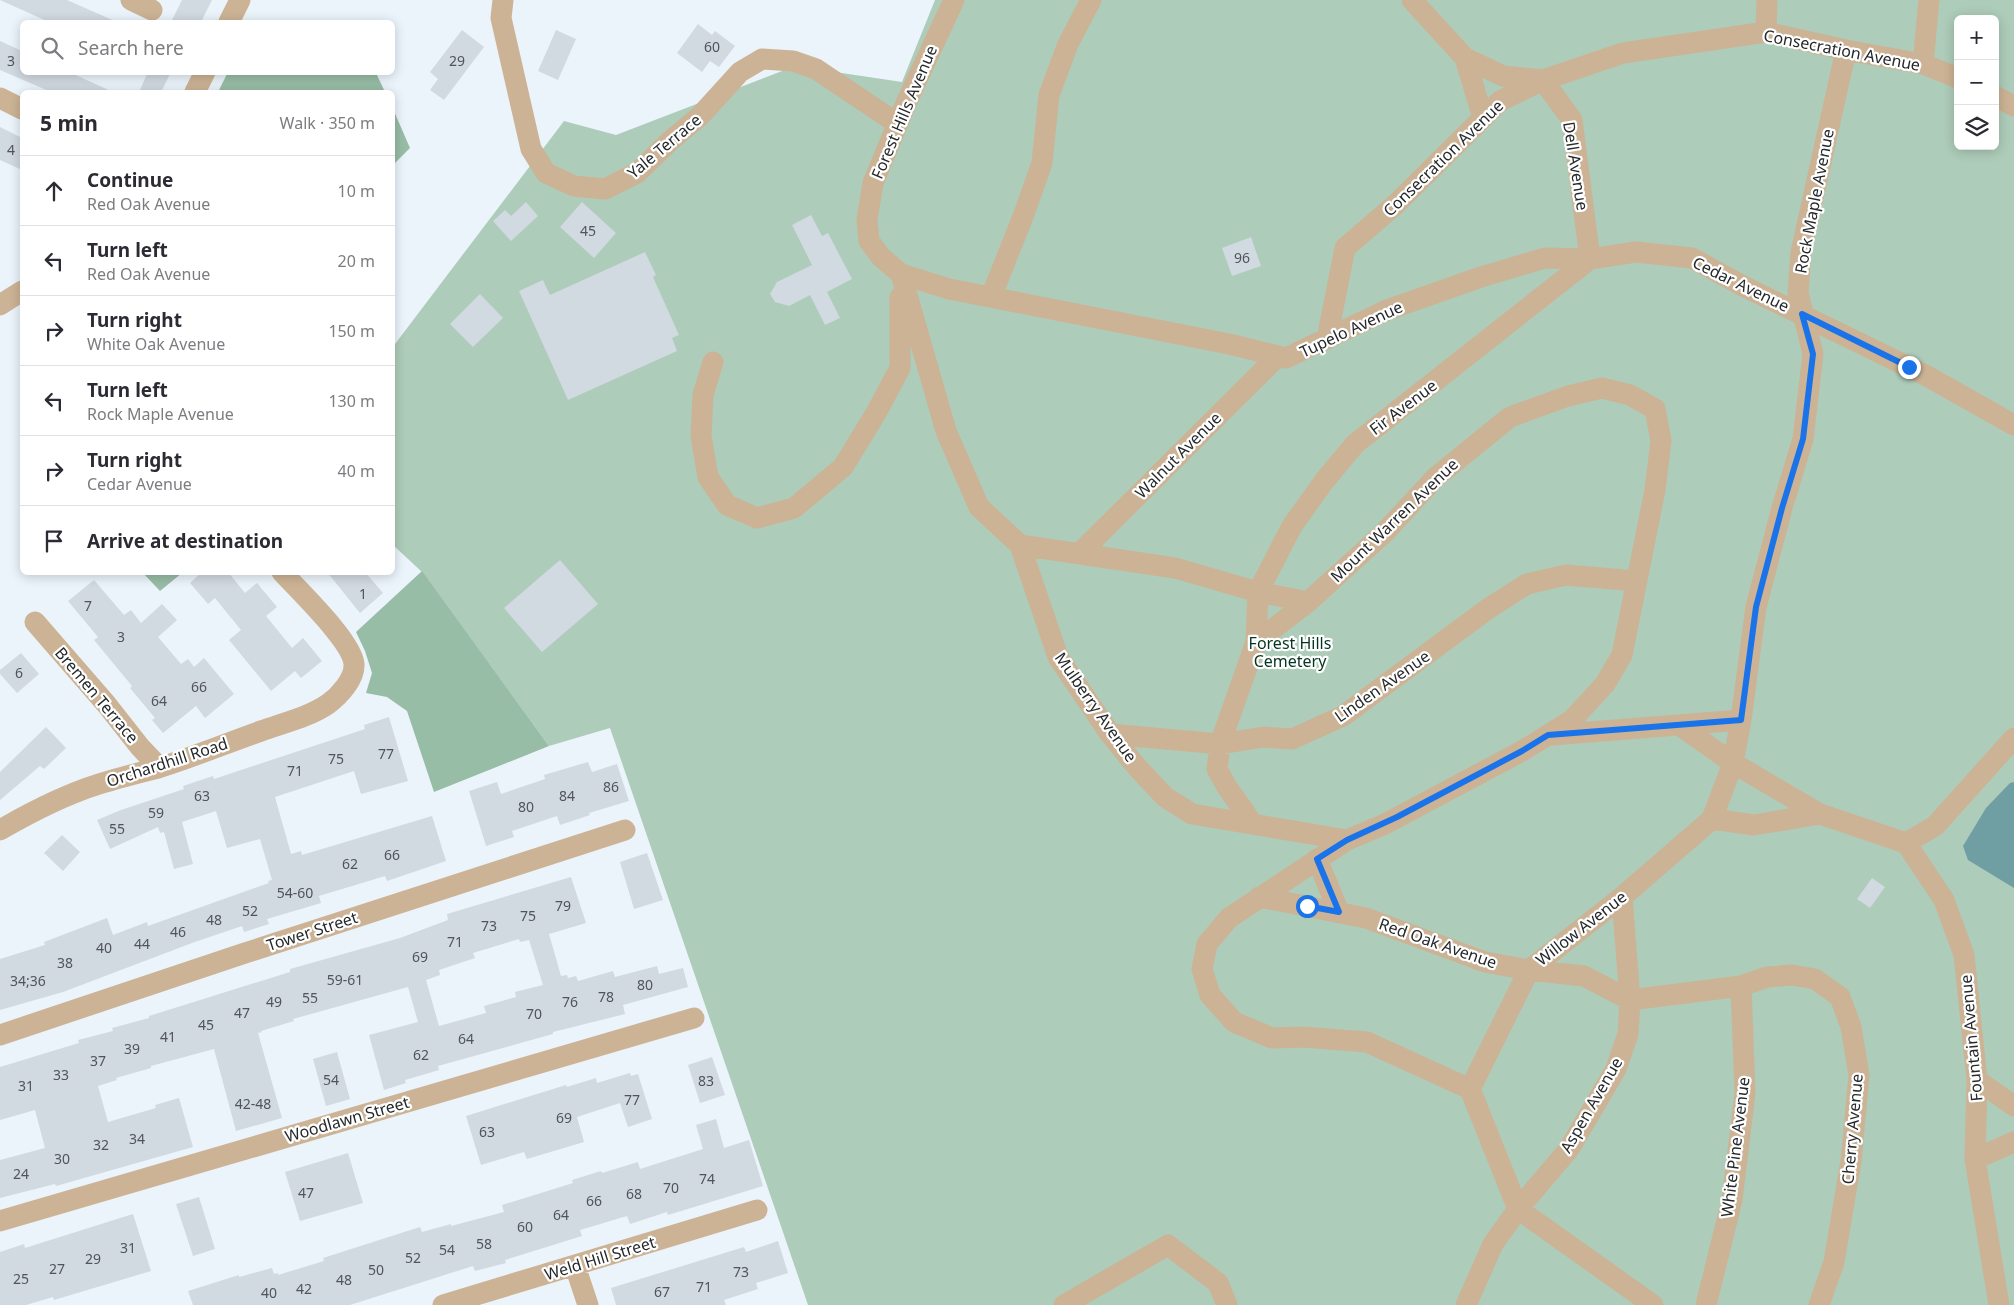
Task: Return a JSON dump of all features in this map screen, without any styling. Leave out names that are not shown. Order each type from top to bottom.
[{"type":"street","points":[[130,0],[152,10]]},
{"type":"street","points":[[230,20],[240,0]]},
{"type":"street","name":"Yale Terrace","points":[[503,0],[501,18],[531,148],[546,173],[574,186],[605,189],[637,172],[700,116],[740,72],[762,59],[793,61],[816,69],[898,124]]},
{"type":"street","name":"Forest Hills Avenue","points":[[893,268],[869,241],[867,220],[873,183],[954,0]]},
{"type":"street","points":[[991,297],[1042,163],[1049,94],[1068,44],[1091,0]]},
{"type":"street","points":[[1766,32],[1767,0]]},
{"type":"street","points":[[1923,64],[1929,0]]},
{"type":"street","points":[[1416,1],[1465,58],[1503,76],[1543,80]]},
{"type":"street","name":"Consecration Avenue","points":[[1327,339],[1345,248],[1396,204],[1500,101],[1543,80],[1623,53],[1766,32],[1846,50],[1923,64],[1954,76]]},
{"type":"street","name":"Rock Maple Avenue","points":[[1733,763],[1741,720],[1756,607],[1782,508],[1803,439],[1813,354],[1798,293],[1801,252],[1846,50]]},
{"type":"street","points":[[1465,58],[1482,118]]},
{"type":"street","points":[[196,90],[204,75]]},
{"type":"street","name":"Dell Avenue","points":[[1543,80],[1572,120],[1590,260]]},
{"type":"street","points":[[0,98],[20,109]]},
{"type":"street","points":[[1999,98],[2014,106]]},
{"type":"street","name":"Cedar Avenue","points":[[1590,260],[1636,252],[1692,258],[1743,286],[1927,376],[2014,425]]},
{"type":"street","name":"Tupelo Avenue","points":[[893,268],[949,290],[1229,344],[1286,358],[1387,310],[1481,277],[1545,258],[1590,260]]},
{"type":"street","name":"Fir Avenue","points":[[1258,592],[1292,526],[1325,480],[1355,444],[1590,260]]},
{"type":"street","points":[[713,362],[703,396],[701,436],[708,477],[727,505],[757,518],[794,508],[843,467],[876,413],[900,368],[893,268]]},
{"type":"street","name":"Mulberry Avenue","points":[[893,268],[946,432],[979,507],[1020,545],[1058,657],[1110,734],[1165,797],[1192,814],[1347,840]]},
{"type":"street","points":[[0,304],[20,292]]},
{"type":"street","name":"Walnut Avenue","points":[[1079,554],[1278,356]]},
{"type":"street","name":"Mount Warren Avenue","points":[[1256,642],[1308,602],[1384,534],[1436,477],[1510,417],[1568,396],[1602,388],[1630,395],[1655,409],[1661,440],[1655,490],[1622,655],[1605,684],[1572,720],[1522,751],[1385,824],[1347,840],[1229,918],[1207,944],[1202,969],[1210,995],[1234,1022],[1272,1038],[1303,1036],[1367,1042],[1470,1090]]},
{"type":"street","points":[[1020,545],[1175,568],[1258,592],[1308,602]]},
{"type":"street","name":"Orchardhill Road","points":[[0,830],[64,797],[98,784],[159,767],[303,716],[327,704],[352,676],[354,664],[349,650],[338,634],[285,575]]},
{"type":"street","name":"Linden Avenue","points":[[1110,734],[1220,744],[1264,737],[1292,739],[1343,716],[1488,608],[1526,584],[1566,575],[1636,581]]},
{"type":"street","points":[[1253,824],[1217,769],[1220,744],[1256,642],[1258,592]]},
{"type":"street","name":"Bremen Terrace","points":[[35,622],[159,767]]},
{"type":"street","points":[[1548,735],[1741,720]]},
{"type":"street","points":[[1680,725],[1733,763],[1820,814],[1906,843],[1935,826],[2014,738]]},
{"type":"street","name":"Willow Avenue","points":[[1470,1090],[1529,970],[1622,897],[1712,819],[1733,763]]},
{"type":"street","points":[[1712,819],[1754,824],[1820,814]]},
{"type":"street","name":"Tower Street","points":[[0,1035],[242,954],[625,830]]},
{"type":"street","name":"Fountain Avenue","points":[[1906,843],[1944,900],[1964,956],[1977,1080],[1975,1158],[1999,1305]]},
{"type":"street","points":[[1317,859],[1339,912]]},
{"type":"street","name":"Aspen Avenue","points":[[1466,1305],[1493,1244],[1518,1209],[1569,1149],[1616,1069],[1628,1034],[1630,1000],[1622,897]]},
{"type":"street","name":"Red Oak Avenue","points":[[1259,898],[1366,918],[1485,962],[1529,970],[1584,976],[1630,1000]]},
{"type":"street","name":"Cherry Avenue","points":[[1742,986],[1767,977],[1792,975],[1815,980],[1840,997],[1851,1027],[1859,1075],[1851,1161],[1834,1262],[1819,1305]]},
{"type":"street","points":[[1630,1000],[1742,986]]},
{"type":"street","name":"White Pine Avenue","points":[[1706,1305],[1732,1200],[1745,1093],[1742,986]]},
{"type":"street","name":"Woodlawn Street","points":[[0,1221],[694,1018]]},
{"type":"street","points":[[1977,1080],[2014,1106]]},
{"type":"street","points":[[1470,1090],[1518,1209],[1653,1305]]},
{"type":"street","points":[[1975,1158],[2014,1142]]},
{"type":"street","name":"Weld Hill Street","points":[[443,1305],[757,1210]]},
{"type":"street","points":[[1064,1305],[1168,1245],[1218,1283],[1226,1305]]},
{"type":"street","points":[[576,1266],[588,1305]]},
{"type":"green space","name":"Forest Hills Cemetery","points":[[935,0],[2014,0],[2014,1305],[808,1305],[610,728],[549,746],[422,572],[395,547],[395,344],[564,121],[616,135],[795,66],[902,82]]},
{"type":"green space","points":[[226,75],[377,75],[384,90],[219,90]]},
{"type":"green space","points":[[395,114],[410,148],[395,163]]},
{"type":"green space","points":[[422,571],[549,746],[434,792],[407,711],[387,697],[366,693],[372,673],[356,632]]},
{"type":"green space","points":[[145,575],[180,575],[160,591]]},
{"type":"water","points":[[2014,782],[2014,888],[1968,860],[1963,846],[1986,808],[2010,783]]},
{"type":"building","points":[[0,0],[67,0],[112,20],[45,20]]},
{"type":"building","points":[[182,0],[212,0],[202,20],[172,20]]},
{"type":"building","points":[[698,24],[712,35],[715,31],[735,46],[719,67],[710,61],[702,72],[677,53]]},
{"type":"building","points":[[462,30],[484,47],[444,100],[430,90],[438,79],[430,72]]},
{"type":"building","points":[[556,30],[576,39],[558,80],[538,71]]},
{"type":"building","points":[[0,41],[20,50],[20,75],[76,75],[109,90],[46,90],[0,70]]},
{"type":"building","points":[[147,75],[170,75],[162,90],[140,90]]},
{"type":"building","points":[[0,127],[20,137],[20,169],[0,160]]},
{"type":"building","points":[[526,202],[538,216],[511,241],[493,221],[505,210],[511,216]]},
{"type":"building","points":[[582,202],[616,233],[594,258],[560,227]]},
{"type":"building","points":[[811,215],[822,236],[828,233],[852,279],[827,292],[840,318],[825,325],[810,295],[789,306],[775,302],[770,294],[777,282],[812,265],[792,225]]},
{"type":"building","points":[[1251,237],[1261,266],[1232,276],[1222,248]]},
{"type":"building","points":[[645,252],[656,275],[653,277],[679,335],[672,338],[677,351],[568,400],[519,291],[543,280],[550,295]]},
{"type":"building","points":[[480,294],[503,318],[473,347],[450,324]]},
{"type":"building","points":[[560,560],[598,604],[542,652],[504,608]]},
{"type":"building","points":[[199,575],[230,575],[245,593],[257,583],[277,607],[266,616],[292,648],[303,638],[322,661],[301,678],[295,671],[271,691],[229,640],[241,630],[215,598],[208,604],[190,583]]},
{"type":"building","points":[[329,575],[368,575],[383,593],[360,613]]},
{"type":"building","points":[[94,580],[124,615],[131,610],[141,623],[162,604],[177,620],[158,637],[181,664],[188,659],[194,667],[204,658],[234,694],[205,718],[196,706],[163,733],[152,720],[155,718],[130,688],[132,686],[94,640],[98,637],[68,601]]},
{"type":"building","points":[[21,653],[39,674],[17,693],[0,674],[0,670]]},
{"type":"building","points":[[389,717],[408,781],[361,794],[354,771],[275,797],[291,854],[301,851],[302,855],[432,816],[446,861],[387,881],[385,876],[319,896],[321,903],[267,919],[269,924],[244,932],[242,926],[63,992],[0,1010],[0,959],[45,945],[44,942],[107,918],[113,935],[147,922],[148,926],[269,883],[268,881],[272,880],[260,839],[227,848],[216,811],[182,822],[193,864],[174,869],[164,832],[160,833],[158,827],[110,849],[97,820],[184,789],[183,786],[213,776],[214,779],[365,729],[364,725]]},
{"type":"building","points":[[46,727],[66,748],[44,769],[40,766],[0,800],[0,772]]},
{"type":"building","points":[[588,762],[592,772],[617,764],[629,801],[589,813],[590,815],[560,825],[557,816],[512,831],[514,837],[486,846],[469,791],[497,782],[501,794],[545,779],[544,775]]},
{"type":"building","points":[[62,835],[80,852],[63,871],[44,853]]},
{"type":"building","points":[[647,853],[663,900],[634,909],[620,862]]},
{"type":"building","points":[[571,877],[586,923],[549,934],[561,976],[567,975],[568,978],[576,976],[578,981],[613,971],[615,977],[657,966],[659,974],[683,968],[688,987],[623,1005],[625,1014],[553,1032],[553,1034],[438,1066],[439,1070],[405,1080],[406,1083],[384,1090],[369,1035],[418,1022],[408,987],[293,1019],[294,1021],[258,1033],[282,1118],[236,1131],[214,1049],[151,1066],[151,1068],[116,1078],[117,1080],[98,1086],[108,1122],[156,1108],[155,1105],[179,1098],[193,1147],[56,1186],[55,1184],[0,1198],[0,1160],[45,1148],[35,1110],[0,1120],[0,1067],[79,1043],[78,1040],[113,1031],[112,1028],[149,1018],[149,1016],[290,972],[290,969],[400,938],[448,920],[447,914]],"holes":[[[519,939],[520,942],[529,940],[543,985],[515,992],[516,997],[484,1006],[486,1013],[439,1026],[426,980],[440,975],[439,970],[475,958],[473,953]]]},
{"type":"building","points":[[1872,878],[1885,887],[1870,908],[1857,899]]},
{"type":"building","points":[[337,1052],[350,1099],[326,1106],[313,1059]]},
{"type":"building","points":[[712,1057],[725,1095],[700,1103],[688,1065]]},
{"type":"building","points":[[630,1073],[631,1076],[638,1074],[652,1119],[628,1127],[620,1103],[577,1117],[584,1142],[527,1159],[524,1152],[481,1165],[466,1116],[566,1085],[567,1087],[596,1078],[597,1083]]},
{"type":"building","points":[[716,1119],[724,1148],[749,1140],[763,1186],[668,1215],[667,1212],[630,1224],[627,1216],[580,1230],[582,1236],[505,1260],[506,1263],[475,1271],[473,1266],[350,1305],[193,1305],[188,1291],[239,1275],[239,1277],[272,1268],[274,1274],[278,1273],[278,1275],[324,1261],[323,1258],[420,1227],[422,1232],[504,1212],[502,1205],[573,1183],[572,1180],[601,1171],[602,1173],[638,1162],[640,1169],[703,1149],[696,1125]]},
{"type":"building","points":[[348,1153],[363,1203],[300,1221],[285,1172]]},
{"type":"building","points":[[199,1197],[215,1249],[193,1256],[176,1204]]},
{"type":"building","points":[[133,1214],[151,1271],[54,1300],[53,1297],[26,1305],[0,1305],[0,1252],[24,1244],[25,1248]]},
{"type":"building","points":[[778,1241],[788,1273],[756,1283],[758,1289],[724,1300],[726,1305],[616,1305],[611,1288],[744,1247],[746,1252]]},
{"type":"route","points":[[1307,906],[1339,912],[1317,859],[1347,840],[1385,824],[1522,751],[1548,735],[1741,720],[1756,607],[1782,508],[1803,439],[1813,354],[1802,314],[1909,367]]}]
